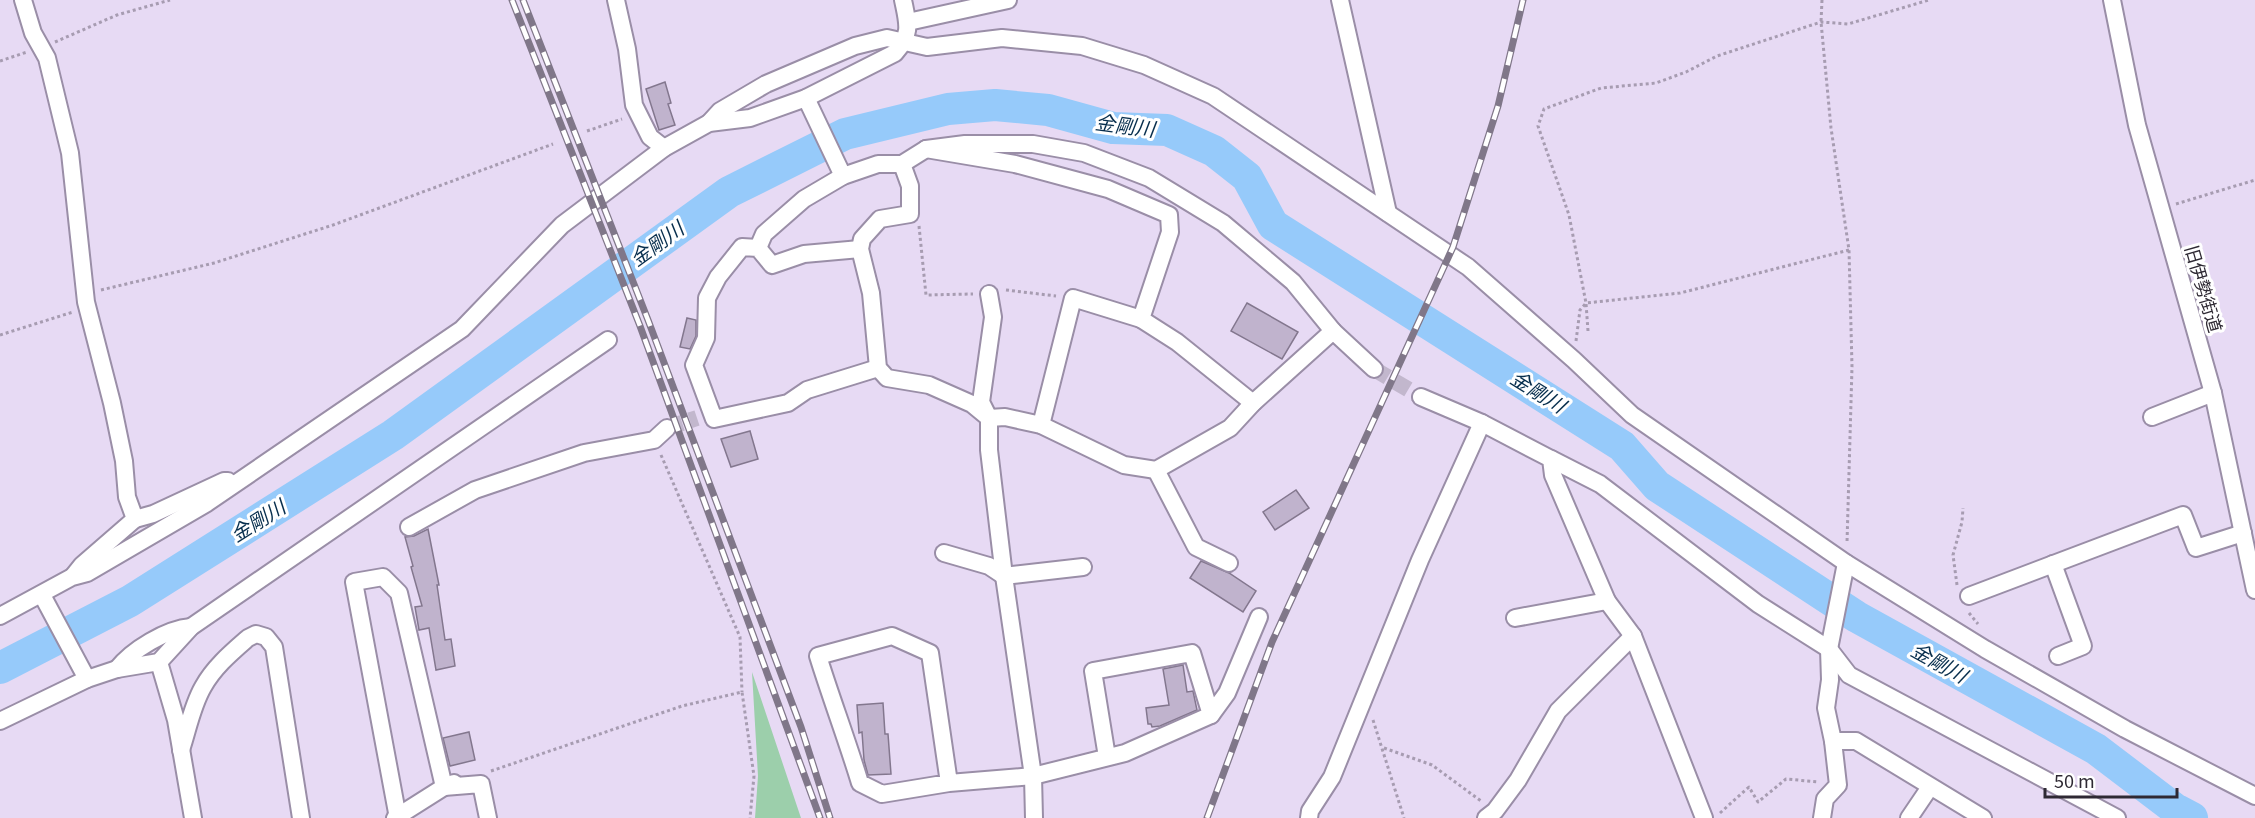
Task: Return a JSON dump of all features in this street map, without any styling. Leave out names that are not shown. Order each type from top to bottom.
[{"type":"street","points":[[23,0],[33,33],[47,58],[70,153],[86,302],[112,403],[124,461],[127,497],[135,519]]},
{"type":"street","points":[[615,0],[627,50],[634,105],[650,137],[664,148]]},
{"type":"street","points":[[709,123],[750,118],[809,104],[895,53],[905,41],[908,22],[903,0]]},
{"type":"street","points":[[908,22],[1008,0]]},
{"type":"street","points":[[1340,0],[1388,213]]},
{"type":"street","name":"旧伊勢街道","points":[[2112,0],[2137,125],[2213,393],[2255,590]]},
{"type":"street","points":[[0,616],[72,577],[87,573],[207,503],[462,329],[562,225],[664,148],[709,123],[720,111],[766,84],[855,46],[887,38],[927,47],[1002,38],[1082,46],[1144,65],[1213,96],[1468,267],[1574,360],[1632,415],[1846,563],[1985,649],[2125,729],[2255,796]]},
{"type":"street","points":[[809,104],[843,176]]},
{"type":"street","points":[[758,248],[764,234],[804,199],[843,176],[878,164],[902,164],[926,149],[965,144],[1033,144],[1084,153],[1149,178],[1223,224],[1293,282],[1333,331],[1374,369]]},
{"type":"street","points":[[926,149],[1015,165],[1108,189],[1169,215],[1170,232],[1141,319]]},
{"type":"street","points":[[902,164],[910,186],[910,214],[880,219],[862,239],[860,249],[871,293],[878,368],[887,378],[929,385],[972,405],[988,418],[1005,417],[1041,425],[1124,465],[1156,470],[1230,428],[1253,403],[1333,331]]},
{"type":"street","points":[[860,249],[804,254],[772,265],[758,248],[742,247],[717,277],[707,298],[706,338],[694,365],[706,419],[788,403],[807,390],[878,368]]},
{"type":"street","points":[[989,294],[993,317],[981,402],[988,418],[989,450],[1004,576],[1033,776],[1034,818]]},
{"type":"street","points":[[1041,425],[1072,298],[1141,319],[1177,342],[1253,403]]},
{"type":"street","points":[[0,721],[87,679],[117,669],[159,662],[190,627],[608,340]]},
{"type":"street","points":[[2152,417],[2213,393]]},
{"type":"street","points":[[1421,397],[1482,423],[1600,484],[1758,604],[1829,649],[1849,675],[2117,818]]},
{"type":"street","points":[[1309,818],[1310,811],[1332,777],[1420,560],[1482,423]]},
{"type":"street","points":[[409,526],[474,490],[584,453],[654,440],[667,428]]},
{"type":"street","points":[[1551,459],[1552,476],[1607,602],[1633,636],[1704,818]]},
{"type":"street","points":[[1156,470],[1196,547],[1229,563]]},
{"type":"street","points":[[72,577],[81,565],[135,519],[153,514],[224,482],[240,481]]},
{"type":"street","points":[[1970,596],[2183,515],[2196,548],[2243,533]]},
{"type":"street","points":[[944,553],[989,566],[1004,576],[1083,567]]},
{"type":"street","points":[[1822,818],[1825,799],[1838,785],[1833,741],[1826,708],[1830,680],[1829,649],[1846,563]]},
{"type":"street","points":[[2053,564],[2083,646],[2058,656]]},
{"type":"street","points":[[444,787],[399,593],[383,577],[354,582],[397,818],[444,787],[481,774]]},
{"type":"street","points":[[42,595],[87,679]]},
{"type":"street","points":[[1515,618],[1607,602]]},
{"type":"street","points":[[948,783],[930,653],[892,636],[818,656],[829,693],[843,725],[860,783],[882,794],[948,783],[1033,776],[1125,753],[1211,715],[1227,693],[1259,617]]},
{"type":"street","points":[[117,669],[128,656],[177,628],[190,627]]},
{"type":"street","points":[[181,750],[189,720],[208,679],[248,638],[256,634],[266,637],[274,647],[301,818]]},
{"type":"street","points":[[1490,814],[1518,780],[1558,711],[1633,636]]},
{"type":"street","points":[[1107,757],[1093,671],[1192,653],[1211,715]]},
{"type":"street","points":[[159,662],[176,720],[193,818]]},
{"type":"street","points":[[1833,741],[1856,741],[1983,818]]},
{"type":"street","points":[[444,787],[481,783],[488,818]]},
{"type":"street","points":[[1909,818],[1930,787]]},
{"type":"path","points":[[0,61],[41,48],[117,15],[170,0]]},
{"type":"path","points":[[1822,0],[1821,22],[1831,128],[1849,250],[1852,367],[1846,563]]},
{"type":"path","points":[[1588,331],[1586,303],[1569,215],[1538,126],[1544,109],[1601,88],[1656,83],[1686,72],[1717,56],[1821,22],[1848,24],[1929,0]]},
{"type":"path","points":[[587,131],[638,112]]},
{"type":"path","points":[[0,335],[82,309],[89,293],[214,263],[290,239],[553,144]]},
{"type":"path","points":[[2160,208],[2255,180]]},
{"type":"path","points":[[910,214],[918,220],[926,295],[989,294],[1010,290],[1072,298]]},
{"type":"path","points":[[1574,360],[1580,310],[1586,303],[1680,293],[1849,250]]},
{"type":"path","points":[[654,440],[740,638],[742,692],[754,776],[750,818]]},
{"type":"path","points":[[481,774],[682,705],[742,692]]},
{"type":"path","points":[[1365,696],[1384,748],[1404,818]]},
{"type":"path","points":[[1384,748],[1432,765],[1490,814]]},
{"type":"path","points":[[1715,818],[1749,787],[1758,802],[1786,779],[1838,785]]},
{"type":"green space","points":[[752,672],[801,818],[755,818],[758,776]]},
{"type":"building","points":[[665,82],[671,103],[668,104],[675,125],[659,130],[646,89]]},
{"type":"building","points":[[1247,303],[1298,332],[1282,359],[1231,331]]},
{"type":"building","points":[[687,318],[696,320],[696,336],[690,349],[680,347]]},
{"type":"building","points":[[750,431],[758,459],[731,467],[721,439]]},
{"type":"building","points":[[1296,490],[1309,508],[1275,530],[1263,512]]},
{"type":"building","points":[[428,529],[439,585],[437,585],[445,640],[451,639],[455,666],[436,670],[429,628],[419,630],[415,607],[422,606],[405,537],[414,536]]},
{"type":"building","points":[[1201,561],[1229,573],[1256,591],[1243,612],[1190,578]]},
{"type":"building","points":[[1183,665],[1187,692],[1193,691],[1197,710],[1160,726],[1152,727],[1148,724],[1146,708],[1169,705],[1163,669]]},
{"type":"building","points":[[883,703],[891,774],[868,775],[864,760],[862,732],[859,733],[857,705]]},
{"type":"building","points":[[469,732],[475,760],[450,766],[443,738]]},
{"type":"waterway","name":"金剛川","points":[[0,668],[130,601],[393,435],[729,192],[845,134],[948,109],[995,105],[1048,110],[1113,128],[1167,130],[1214,151],[1247,177],[1273,225],[1622,446],[1657,486],[1857,617],[2096,749],[2175,809],[2192,818]]},
{"type":"tunnel","points":[[1374,369],[1421,397]]},
{"type":"tunnel","points":[[667,428],[697,418]]},
{"type":"railway","points":[[512,0],[640,326],[820,818]]},
{"type":"railway","points":[[523,0],[648,320],[801,727],[830,818]]},
{"type":"railway","points":[[1207,818],[1272,642],[1453,247],[1498,106],[1523,0]]}]
